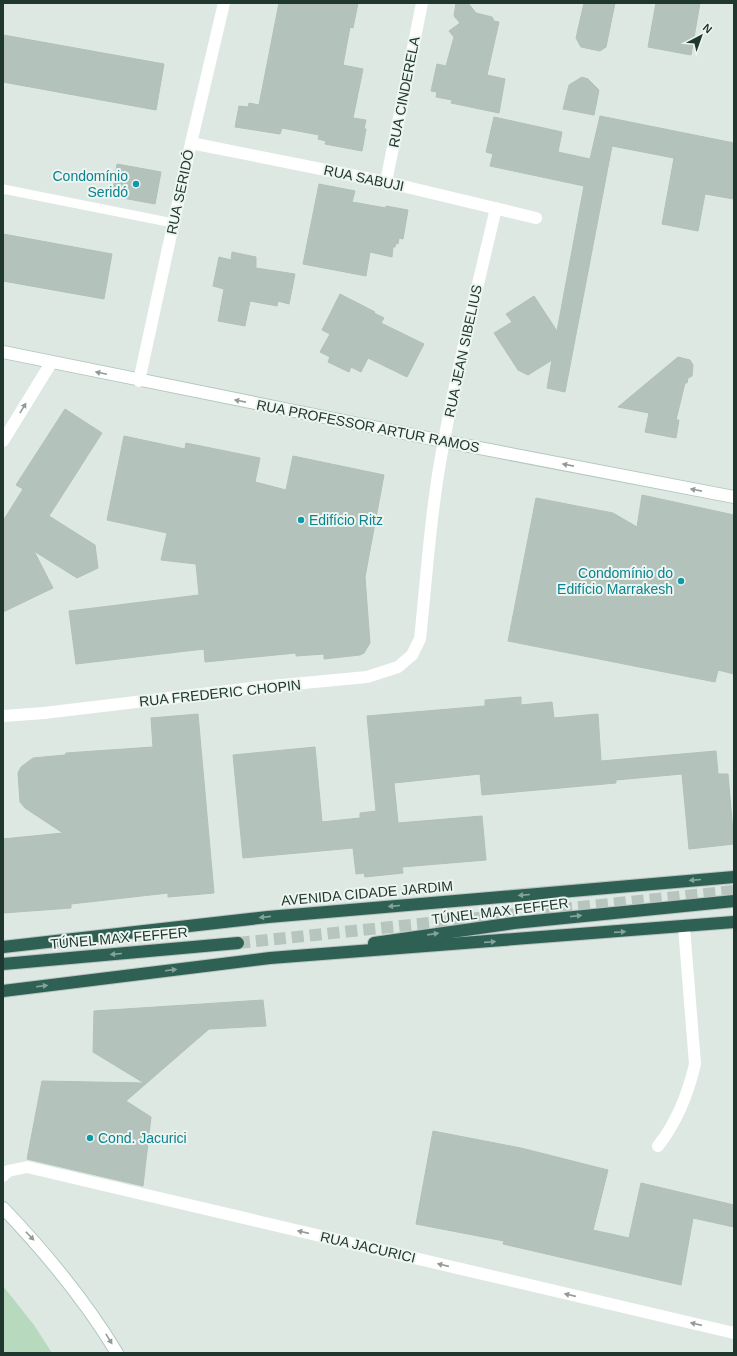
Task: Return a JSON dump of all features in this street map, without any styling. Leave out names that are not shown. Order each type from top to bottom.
[{"type":"highway","name":"AVENIDA CIDADE JARDIM","points":[[3,947],[268,917],[734,877]]},
{"type":"highway","name":"TÚNEL MAX FEFFER","points":[[270,958],[514,922],[734,901]]},
{"type":"highway","points":[[3,991],[270,958],[734,922]]},
{"type":"highway","name":"TÚNEL MAX FEFFER","points":[[3,964],[238,943]]},
{"type":"street","name":"RUA SERIDÓ","points":[[139,381],[173,223],[224,3]]},
{"type":"street","name":"RUA CINDERELA","points":[[386,182],[422,3]]},
{"type":"street","name":"RUA SABUJI","points":[[191,143],[386,182],[536,218]]},
{"type":"street","name":"RUA JEAN SIBELIUS","points":[[420,639],[437,486],[444,441],[496,208]]},
{"type":"street","name":"RUA PROFESSOR ARTUR RAMOS","points":[[3,352],[139,381],[734,497]]},
{"type":"street","points":[[3,441],[51,363]]},
{"type":"street","name":"RUA FREDERIC CHOPIN","points":[[3,716],[44,713],[261,687],[367,677],[398,667],[412,655],[420,639]]},
{"type":"street","points":[[658,1146],[677,1117],[691,1082],[695,1064],[684,927]]},
{"type":"street","name":"RUA JACURICI","points":[[3,1176],[8,1171],[28,1167],[734,1333]]},
{"type":"street","points":[[3,1208],[40,1247],[99,1323],[117,1353]]},
{"type":"lane","points":[[3,190],[173,223]]},
{"type":"green space","points":[[3,1286],[34,1325],[52,1353],[3,1353]]},
{"type":"building","points":[[279,3],[358,3],[353,28],[350,27],[343,65],[363,69],[353,118],[366,120],[362,151],[325,144],[326,141],[318,139],[319,135],[282,128],[280,134],[235,127],[239,106],[248,107],[249,103],[259,105]]},
{"type":"building","points":[[456,3],[468,3],[476,13],[492,17],[494,21],[499,22],[487,75],[505,79],[499,113],[451,103],[452,100],[436,97],[437,92],[431,91],[437,64],[446,66],[454,37],[449,31],[460,23],[454,16]]},
{"type":"building","points":[[584,3],[615,3],[606,47],[600,51],[581,47],[576,38]]},
{"type":"building","points":[[656,3],[700,3],[691,55],[648,47]]},
{"type":"building","points":[[3,35],[164,64],[156,110],[3,82]]},
{"type":"building","points":[[582,77],[588,79],[599,90],[594,115],[563,109],[569,85]]},
{"type":"building","points":[[600,116],[734,143],[734,199],[705,194],[698,231],[662,224],[674,158],[612,146],[565,392],[547,388],[552,360],[528,375],[518,370],[494,333],[512,322],[506,314],[534,296],[557,331],[584,186],[490,166],[493,154],[486,152],[494,117],[562,132],[558,152],[590,159]]},
{"type":"building","name":"Condomínio Seridó","points":[[117,164],[161,172],[155,204],[112,196]]},
{"type":"building","points":[[319,184],[355,191],[352,202],[408,210],[403,239],[399,238],[398,244],[396,243],[395,247],[393,247],[392,257],[370,252],[366,276],[303,264]]},
{"type":"building","points":[[3,234],[112,254],[104,299],[3,281]]},
{"type":"building","points":[[232,252],[256,257],[256,268],[295,274],[289,304],[278,301],[277,306],[250,301],[245,326],[218,321],[224,289],[213,286],[219,257],[231,260]]},
{"type":"building","points":[[340,294],[384,318],[381,323],[424,344],[407,377],[368,358],[361,372],[351,367],[349,372],[328,362],[330,357],[320,352],[330,334],[322,330]]},
{"type":"building","points":[[678,357],[690,360],[693,365],[692,376],[688,378],[687,383],[685,383],[676,420],[679,420],[676,438],[645,432],[649,413],[618,407]]},
{"type":"building","points":[[65,409],[102,433],[49,516],[95,545],[98,568],[77,578],[34,551],[53,588],[3,612],[3,521],[23,489],[16,485]]},
{"type":"building","points":[[124,436],[185,449],[186,443],[260,458],[255,482],[286,490],[293,456],[384,475],[365,577],[370,643],[364,653],[360,655],[324,659],[324,654],[296,656],[296,653],[205,662],[204,649],[76,664],[69,611],[199,595],[196,564],[161,560],[167,533],[107,520]]},
{"type":"building","points":[[642,495],[734,515],[734,674],[718,670],[715,682],[508,641],[536,498],[613,513],[637,527]]},
{"type":"building","points":[[521,697],[521,705],[552,702],[554,718],[598,714],[601,761],[716,751],[718,774],[728,774],[734,844],[689,849],[682,774],[616,780],[616,783],[482,795],[480,774],[394,783],[398,823],[482,816],[486,860],[402,867],[403,873],[365,877],[364,873],[356,874],[353,848],[243,858],[233,755],[315,747],[322,822],[360,818],[360,813],[376,811],[367,716],[485,706],[485,700]]},
{"type":"building","points":[[198,714],[214,893],[168,897],[168,893],[71,904],[71,908],[3,913],[3,839],[63,833],[25,808],[20,802],[18,773],[21,767],[33,758],[65,755],[66,753],[153,747],[151,718]]},
{"type":"building","points":[[263,1000],[266,1026],[209,1029],[126,1101],[151,1117],[143,1186],[27,1159],[42,1081],[144,1083],[93,1052],[94,1011]]},
{"type":"building","points":[[433,1131],[521,1148],[608,1170],[593,1230],[629,1238],[641,1183],[734,1205],[734,1227],[693,1218],[681,1285],[503,1244],[504,1241],[416,1224]]},
{"type":"tunnel","points":[[238,943],[734,891]]},
{"type":"place","name":"Condomínio Seridó","points":[[136,184]]},
{"type":"place","name":"Edifício Ritz","points":[[301,520]]},
{"type":"place","name":"Condomínio do Edifício Marrakesh","points":[[681,581]]},
{"type":"place","name":"Cond. Jacurici","points":[[90,1138]]}]
